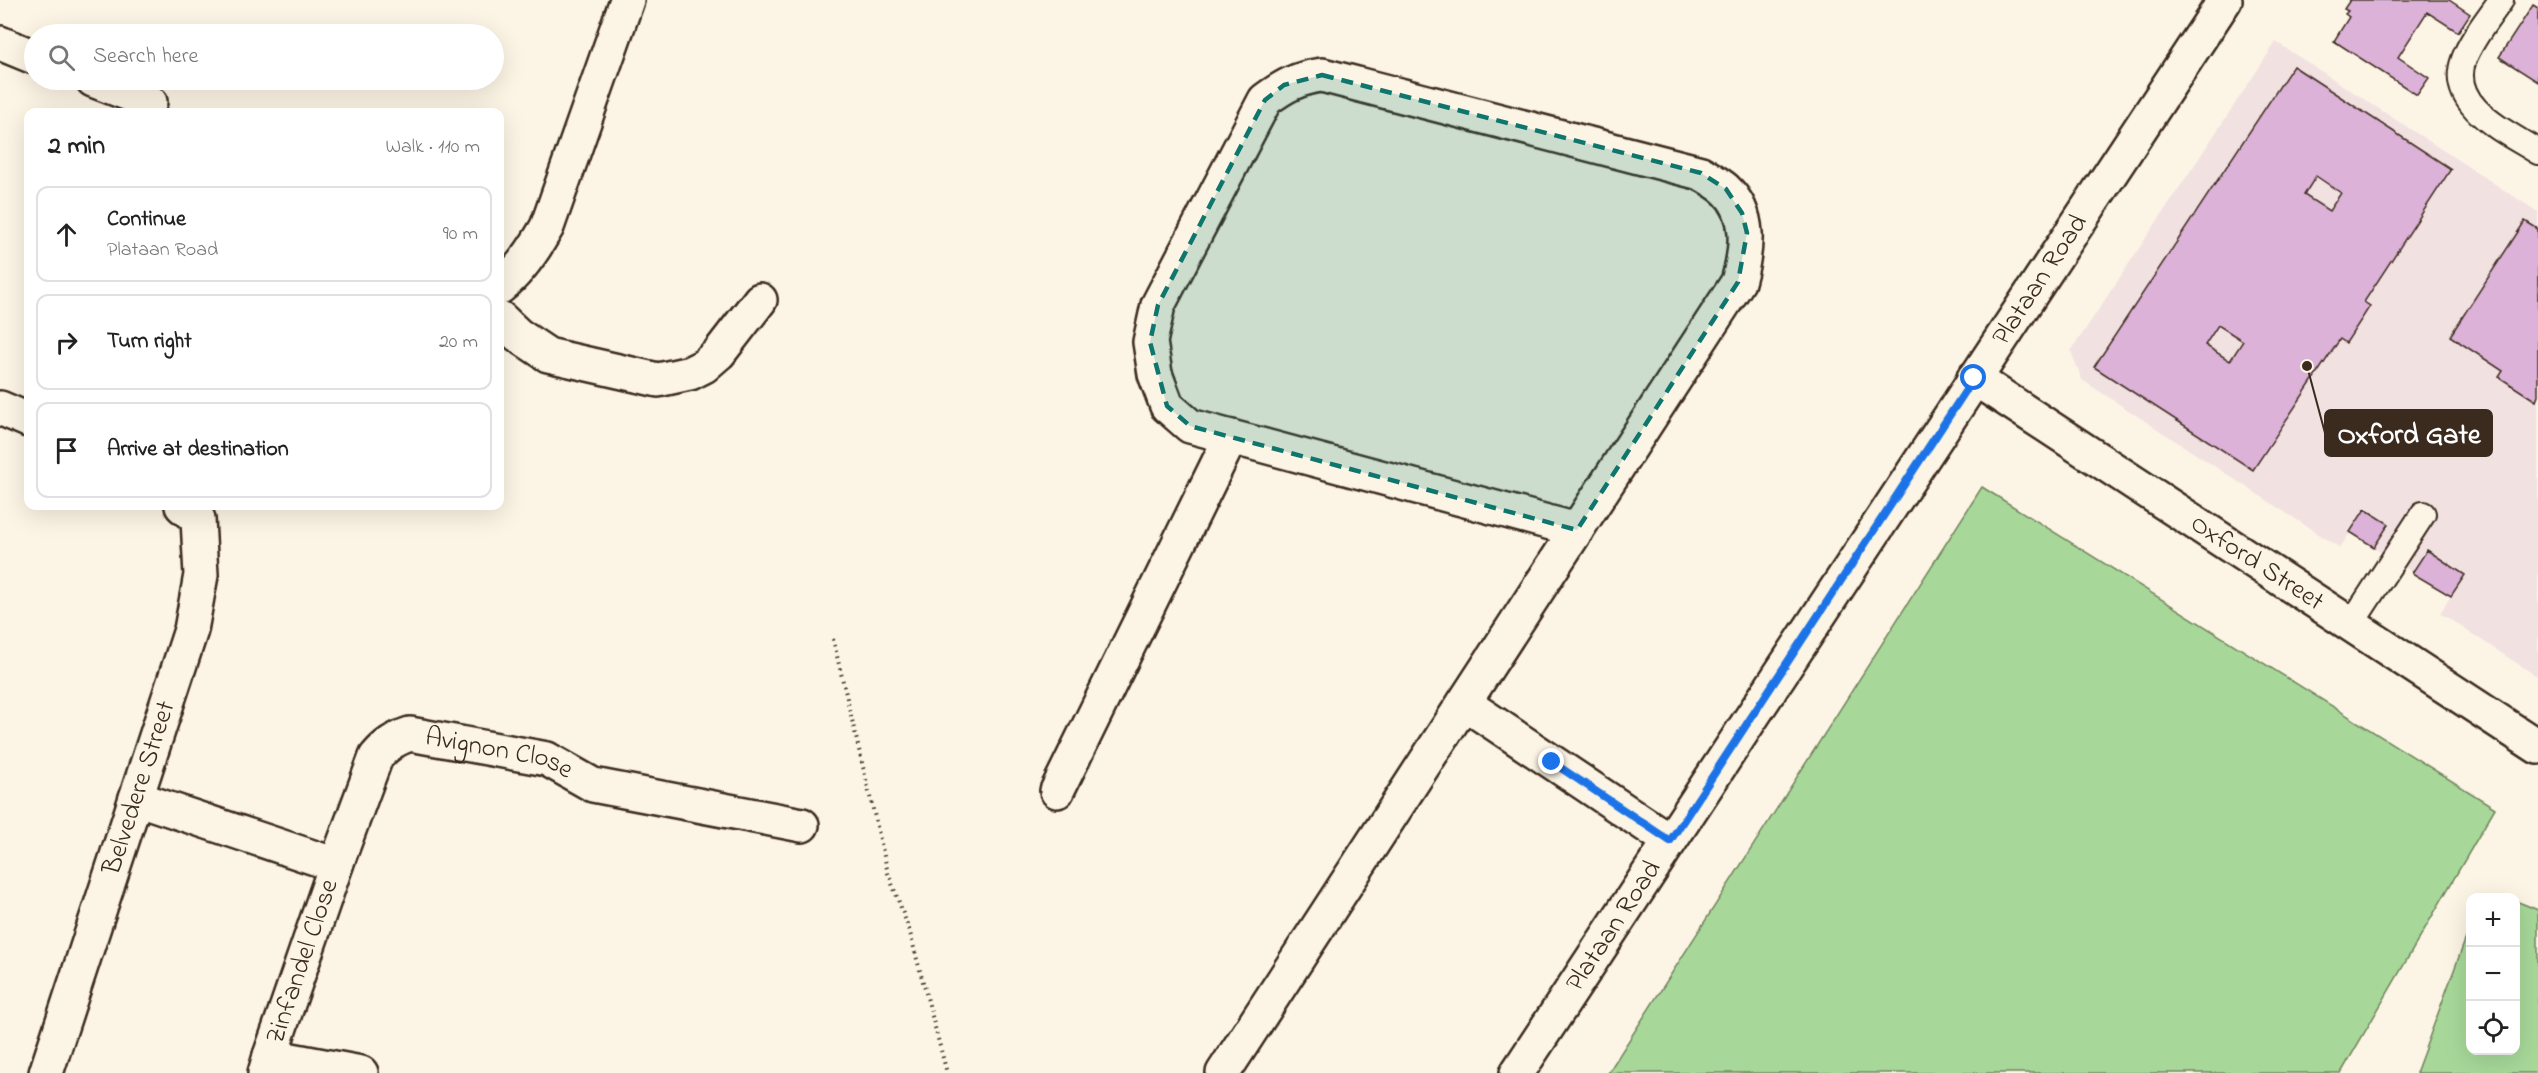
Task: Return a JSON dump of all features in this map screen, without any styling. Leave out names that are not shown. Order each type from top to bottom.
[{"type":"street","points":[[504,283],[521,267],[547,226],[627,0]]},
{"type":"street","name":"Plataan Road","points":[[1518,1073],[2225,0]]},
{"type":"street","points":[[0,44],[24,53]]},
{"type":"street","points":[[1223,1073],[1577,530],[1738,282],[1747,233],[1742,213],[1726,189],[1701,173],[1322,75],[1301,78],[1284,85],[1265,100],[1158,305],[1150,342],[1155,374],[1167,406],[1190,426],[1577,530]]},
{"type":"street","points":[[119,90],[150,102]]},
{"type":"street","points":[[504,322],[518,335],[548,355],[658,380],[690,373],[704,366],[719,353],[760,300]]},
{"type":"street","name":"Oxford Street","points":[[1974,378],[2538,747]]},
{"type":"street","points":[[0,408],[24,418]]},
{"type":"street","points":[[1057,791],[1231,437]]},
{"type":"street","name":"Belvedere Street","points":[[46,1073],[191,630],[201,575],[198,510]]},
{"type":"street","points":[[1464,703],[1670,841]]},
{"type":"street","name":"Avignon Close","points":[[336,865],[376,757],[397,738],[410,734],[547,759],[593,785],[802,825]]},
{"type":"street","points":[[136,798],[336,865]]},
{"type":"street","name":"Zinfandel Close","points":[[336,865],[267,1065],[361,1073]]},
{"type":"lane","points":[[2501,0],[2469,48],[2463,62],[2461,76],[2463,90],[2470,103],[2480,114],[2538,152]]},
{"type":"lane","points":[[2350,626],[2423,514]]},
{"type":"path","points":[[833,639],[888,873],[909,928],[947,1073]]},
{"type":"highlighted area","points":[[1322,75],[1701,173],[1726,189],[1742,213],[1747,233],[1738,282],[1577,530],[1190,426],[1167,406],[1150,342],[1158,305],[1265,100],[1284,85]]},
{"type":"shaded area","points":[[2276,42],[2538,212],[2538,677],[2440,613],[2451,596],[2350,533],[2340,548],[2082,380],[2071,351]]},
{"type":"green space","points":[[1982,487],[2495,808],[2341,1073],[1608,1073]]},
{"type":"green space","points":[[2520,903],[2538,910],[2538,1073],[2416,1073],[2466,938],[2466,1055],[2520,1055]]},
{"type":"building","points":[[2350,0],[2449,0],[2470,14],[2458,32],[2427,12],[2398,57],[2429,78],[2417,95],[2334,41],[2349,17],[2345,14],[2348,11],[2344,9]]},
{"type":"building","points":[[2533,5],[2538,8],[2538,82],[2499,57]]},
{"type":"building","points":[[2293,66],[2451,169],[2364,302],[2370,306],[2346,343],[2340,339],[2253,470],[2094,367]],"holes":[[[2316,176],[2341,193],[2329,211],[2304,195]],[[2218,325],[2243,341],[2230,361],[2205,345]]]},
{"type":"building","points":[[2525,221],[2538,229],[2538,396],[2536,401],[2499,377],[2503,371],[2450,336]]},
{"type":"building","points":[[2365,509],[2389,524],[2374,547],[2350,532]]},
{"type":"building","points":[[2427,550],[2465,575],[2451,596],[2412,573]]},
{"type":"place","name":"Oxford Gate","points":[[2307,366]]},
{"type":"route","points":[[1552,762],[1670,841],[1974,378]]}]
